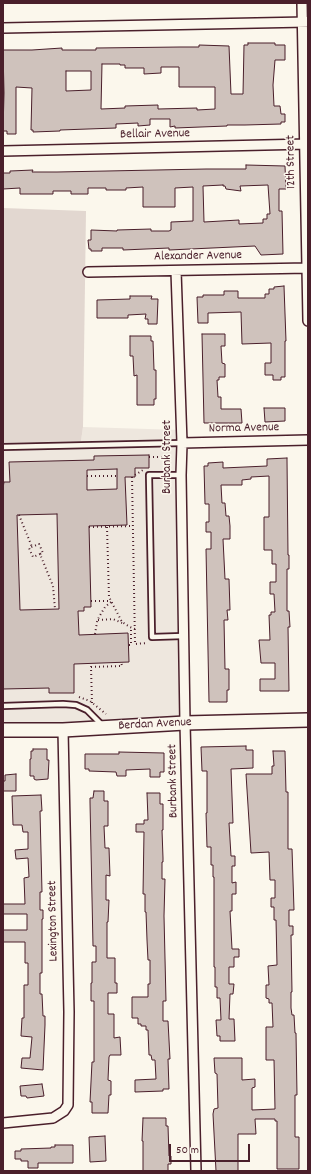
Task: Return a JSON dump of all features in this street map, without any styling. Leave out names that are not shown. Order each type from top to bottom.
[{"type":"street","name":"12th Street","points":[[302,3],[305,22],[308,321]]},
{"type":"street","points":[[3,28],[305,22]]},
{"type":"street","name":"Bellair Avenue","points":[[3,151],[306,144]]},
{"type":"street","name":"Alexander Avenue","points":[[88,272],[307,268]]},
{"type":"street","name":"Burbank Street","points":[[176,270],[182,443],[181,475],[185,723],[196,1171]]},
{"type":"street","name":"Norma Avenue","points":[[182,443],[308,440]]},
{"type":"street","name":"Berdan Avenue","points":[[3,730],[63,730],[185,723],[308,720]]},
{"type":"street","name":"Lexington Street","points":[[3,1123],[53,1118],[64,1111],[68,1105],[70,1012],[63,730]]},
{"type":"lane","points":[[3,448],[182,443]]},
{"type":"lane","points":[[181,475],[149,475],[152,637],[184,636]]},
{"type":"lane","points":[[3,706],[76,705],[87,710],[104,727]]},
{"type":"path","points":[[149,457],[170,457]]},
{"type":"path","points":[[87,476],[117,476]]},
{"type":"path","points":[[132,477],[135,644],[151,644]]},
{"type":"path","points":[[19,515],[32,547]]},
{"type":"path","points":[[89,527],[133,526]]},
{"type":"path","points":[[107,527],[109,597],[119,618],[126,626]]},
{"type":"path","points":[[39,544],[43,553],[40,554],[33,557],[29,548],[39,544]]},
{"type":"path","points":[[40,554],[53,586],[55,609]]},
{"type":"path","points":[[91,601],[111,601]]},
{"type":"path","points":[[95,634],[98,620],[105,607],[111,601]]},
{"type":"path","points":[[98,620],[113,619],[135,629]]},
{"type":"path","points":[[128,645],[131,645],[131,628]]},
{"type":"path","points":[[92,703],[91,667],[122,666],[121,662]]},
{"type":"shaded area","points":[[3,208],[86,211],[83,427],[81,441],[3,443]]},
{"type":"shaded area","points":[[83,427],[181,430],[185,723],[3,730],[3,443],[81,441]]},
{"type":"building","points":[[248,43],[275,43],[275,45],[285,45],[285,60],[275,60],[273,85],[274,106],[280,106],[281,114],[285,114],[285,122],[281,122],[281,124],[175,128],[175,126],[170,127],[170,119],[150,119],[150,125],[138,126],[138,123],[116,124],[116,128],[33,132],[33,130],[31,130],[32,88],[16,87],[16,134],[7,134],[7,131],[3,131],[3,50],[62,48],[62,50],[96,50],[96,48],[199,47],[199,45],[229,46],[231,94],[243,94],[244,45],[248,45]],"holes":[[[102,64],[120,64],[125,65],[125,68],[144,68],[144,74],[161,73],[161,67],[179,67],[179,87],[215,87],[215,109],[158,109],[158,105],[125,106],[125,108],[101,109]],[[66,71],[91,71],[91,90],[66,91]]]},
{"type":"building","points":[[246,165],[285,166],[286,189],[279,189],[279,211],[282,211],[283,254],[261,255],[255,246],[169,250],[169,248],[123,250],[123,248],[102,248],[102,251],[91,251],[91,249],[89,249],[88,240],[91,240],[91,230],[117,231],[151,229],[151,231],[169,231],[171,230],[171,222],[193,221],[193,187],[175,188],[175,207],[143,207],[143,187],[126,188],[126,190],[88,188],[88,194],[71,194],[71,191],[53,191],[53,194],[20,194],[20,188],[3,189],[3,173],[10,173],[10,171],[33,170],[32,172],[57,172],[246,169]],"holes":[[[268,185],[270,214],[267,214],[267,219],[263,219],[263,223],[239,224],[239,220],[204,222],[203,186],[225,186],[226,189],[241,191],[240,186]]]},
{"type":"building","points":[[284,286],[286,341],[285,377],[281,377],[281,380],[273,380],[273,375],[265,375],[265,363],[271,363],[271,343],[242,344],[241,312],[208,313],[208,323],[198,323],[197,297],[203,297],[203,295],[224,295],[224,291],[238,291],[238,298],[265,298],[265,294],[269,294],[269,289]]},
{"type":"building","points":[[130,296],[152,296],[151,299],[158,299],[157,324],[148,324],[148,319],[145,319],[146,314],[128,315],[128,318],[97,318],[97,300],[130,299]]},
{"type":"building","points":[[202,334],[225,334],[225,346],[221,346],[222,363],[225,364],[225,377],[219,377],[219,380],[217,380],[218,397],[221,397],[221,409],[241,409],[242,423],[204,423]]},
{"type":"building","points":[[130,336],[151,336],[151,341],[153,341],[154,370],[156,370],[156,399],[154,399],[154,405],[137,405],[137,375],[134,376],[133,356],[130,356]]},
{"type":"building","points":[[264,408],[285,408],[285,421],[265,422]]},
{"type":"building","points":[[149,455],[149,468],[135,468],[135,477],[125,477],[127,525],[89,526],[91,607],[84,607],[84,611],[78,611],[79,635],[128,633],[129,662],[74,664],[74,693],[49,693],[49,688],[3,689],[3,488],[4,482],[10,482],[9,462],[94,460],[94,456]],"holes":[[[117,469],[117,489],[87,490],[87,470]],[[57,514],[59,609],[20,610],[17,515]]]},
{"type":"building","points":[[287,458],[289,569],[287,569],[287,611],[289,611],[290,627],[288,627],[289,691],[260,691],[260,679],[275,679],[275,663],[261,663],[259,640],[270,640],[269,615],[271,615],[271,612],[275,612],[274,594],[270,594],[270,582],[276,582],[276,564],[272,564],[272,550],[264,550],[264,517],[269,517],[269,476],[251,477],[251,479],[242,480],[242,485],[221,485],[222,503],[225,503],[226,516],[229,516],[230,526],[230,539],[223,539],[225,579],[229,579],[230,610],[227,610],[228,620],[224,620],[225,669],[229,669],[229,690],[227,690],[227,702],[209,702],[206,549],[211,549],[211,532],[206,532],[206,522],[209,522],[209,504],[205,504],[204,466],[208,466],[208,463],[223,462],[223,468],[267,466],[267,459]]},
{"type":"building","points":[[246,746],[246,750],[253,750],[253,768],[231,769],[233,823],[229,823],[231,856],[235,856],[235,866],[232,866],[232,883],[236,882],[236,894],[232,894],[232,911],[230,911],[232,949],[239,949],[239,957],[234,957],[234,967],[229,967],[229,984],[234,984],[233,994],[230,994],[229,1019],[234,1019],[235,1041],[220,1041],[220,1036],[217,1036],[216,1020],[221,1020],[220,998],[217,998],[214,967],[214,877],[213,865],[211,865],[211,847],[207,847],[207,771],[202,771],[201,747]]},
{"type":"building","points":[[33,749],[47,749],[47,760],[49,760],[48,779],[36,780],[34,779],[34,776],[30,776],[30,759],[31,751],[33,751]]},
{"type":"building","points":[[273,751],[285,751],[286,792],[288,792],[288,849],[292,849],[294,910],[289,910],[289,926],[293,926],[293,935],[291,935],[291,1008],[292,1015],[294,1015],[296,1033],[297,1095],[295,1095],[295,1137],[299,1137],[299,1169],[277,1169],[277,1121],[275,1121],[275,1119],[255,1119],[256,1134],[238,1134],[238,1171],[216,1171],[213,1114],[214,1109],[218,1108],[217,1074],[215,1073],[214,1058],[242,1058],[242,1080],[255,1079],[255,1087],[252,1088],[252,1110],[275,1109],[274,1060],[266,1060],[266,1027],[273,1027],[272,1003],[269,1003],[269,999],[266,998],[266,985],[269,985],[268,966],[277,965],[276,920],[274,920],[274,907],[271,907],[271,898],[275,898],[275,880],[270,880],[269,852],[251,853],[246,774],[272,774],[272,766],[274,766]]},
{"type":"building","points":[[119,752],[164,753],[164,772],[160,772],[160,777],[150,777],[150,769],[126,770],[126,776],[117,776],[116,772],[89,771],[89,769],[85,769],[85,754],[119,754]]},
{"type":"building","points":[[16,774],[16,791],[3,791],[3,781],[5,781],[5,775]]},
{"type":"building","points":[[94,791],[104,791],[104,801],[108,801],[108,826],[104,826],[105,848],[109,848],[110,876],[106,875],[106,900],[109,900],[107,922],[107,958],[115,958],[115,983],[117,983],[117,993],[108,993],[108,1014],[114,1014],[114,1038],[120,1037],[121,1055],[110,1055],[109,1057],[108,1080],[111,1081],[111,1095],[109,1095],[108,1113],[92,1113],[92,1102],[90,1102],[92,1062],[94,1062],[94,1001],[91,1001],[91,983],[92,962],[96,962],[96,946],[93,946],[90,802],[90,798],[93,798]]},
{"type":"building","points":[[147,793],[160,793],[160,804],[163,804],[162,879],[165,879],[164,916],[166,1001],[163,1001],[163,1021],[168,1021],[170,1059],[168,1059],[169,1089],[163,1089],[163,1091],[135,1092],[135,1080],[156,1079],[155,1060],[152,1060],[151,1055],[149,1055],[148,1030],[146,1030],[146,1026],[141,1026],[141,1024],[138,1024],[138,1018],[132,1018],[132,997],[148,997],[148,984],[150,984],[150,960],[148,960],[145,894],[143,894],[144,832],[136,832],[136,824],[144,824],[144,820],[148,820]]},
{"type":"building","points":[[41,795],[42,892],[40,892],[40,910],[43,910],[43,919],[40,994],[42,994],[43,1016],[45,1016],[43,1070],[21,1068],[22,1058],[30,1058],[32,1037],[21,1036],[22,1018],[24,1018],[24,985],[28,985],[28,963],[25,963],[25,942],[3,942],[3,930],[27,930],[27,914],[3,914],[3,904],[25,904],[24,878],[29,877],[28,858],[16,859],[15,850],[28,849],[28,832],[23,832],[22,825],[13,825],[12,796]]},
{"type":"building","points":[[42,1084],[44,1096],[27,1098],[26,1096],[21,1096],[20,1086]]},
{"type":"building","points":[[143,1118],[166,1118],[166,1126],[168,1126],[169,1156],[171,1156],[171,1164],[168,1164],[168,1171],[143,1171]]},
{"type":"building","points":[[105,1136],[106,1161],[90,1162],[89,1137]]},
{"type":"building","points":[[55,1145],[73,1145],[73,1163],[38,1163],[38,1168],[28,1168],[28,1161],[15,1159],[15,1151],[21,1151],[21,1149],[51,1148],[55,1147]]}]
